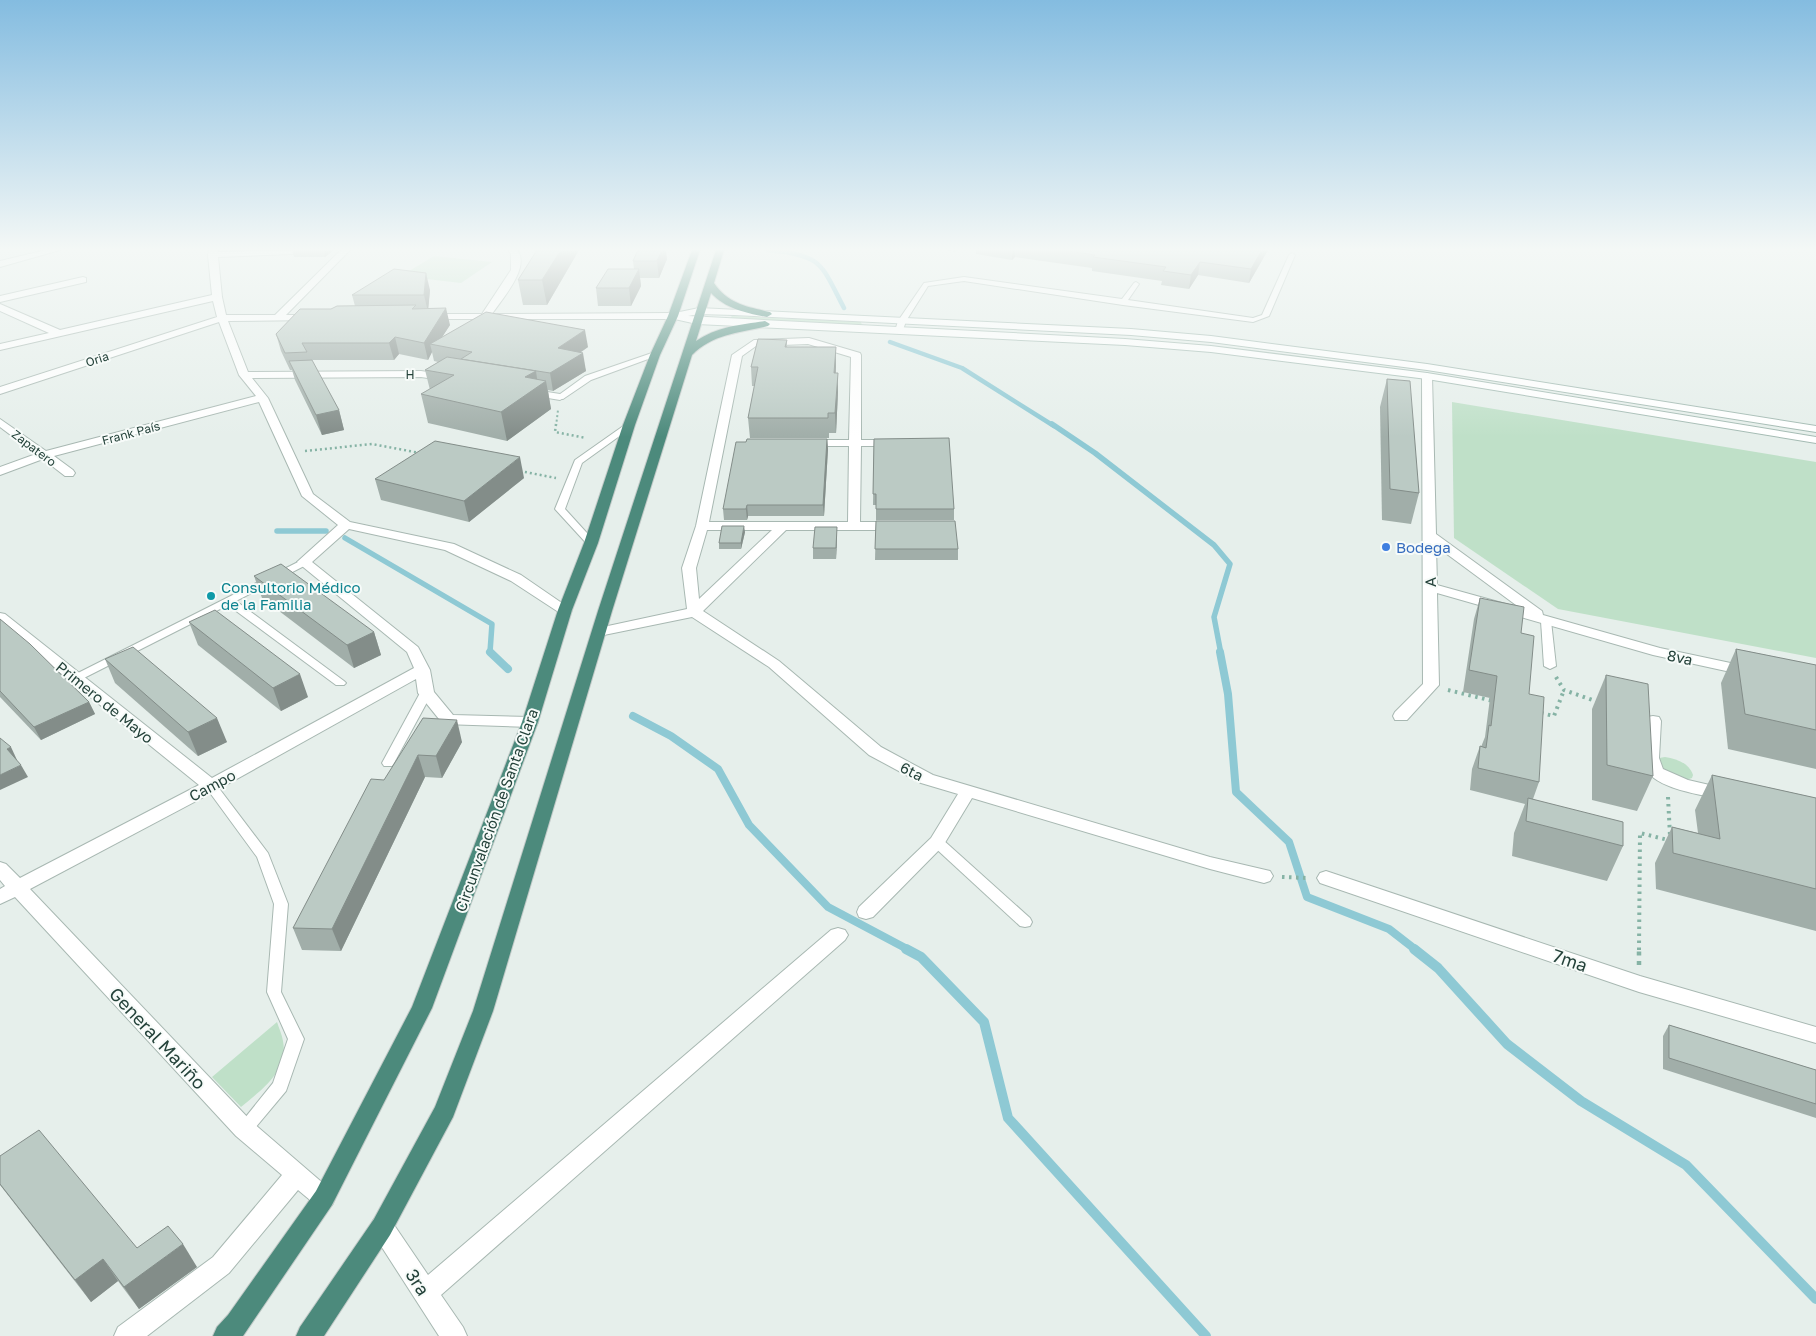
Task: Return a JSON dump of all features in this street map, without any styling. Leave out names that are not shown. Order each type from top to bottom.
[{"type":"highway","name":"Circunvalación de Santa Clara","points":[[226,1336],[237,1324],[324,1198],[422,1008],[530,722],[565,610],[591,543],[629,425],[655,355],[674,312]]},
{"type":"highway","points":[[309,1336],[382,1227],[445,1110],[483,1011],[699,312]]},
{"type":"highway","points":[[750,312],[766,319]]},
{"type":"highway","points":[[686,355],[695,344],[708,336],[766,319]]},
{"type":"street","points":[[12,312],[60,334]]},
{"type":"street","points":[[0,347],[154,312]]},
{"type":"street","points":[[221,312],[244,375],[263,398],[308,496],[346,525],[449,547],[516,578],[565,610]]},
{"type":"street","points":[[278,318],[284,312]]},
{"type":"street","points":[[485,317],[488,312]]},
{"type":"street","points":[[414,318],[698,316],[901,326],[1202,348],[1427,372],[1816,429]]},
{"type":"street","name":"Oria","points":[[0,391],[222,318],[327,318]]},
{"type":"street","points":[[694,612],[688,568],[702,526],[723,444],[737,355],[754,343],[809,341],[856,355],[854,526]]},
{"type":"street","points":[[1427,372],[1816,440]]},
{"type":"street","name":"A","points":[[1427,372],[1431,686]]},
{"type":"street","name":"H","points":[[244,375],[421,374],[458,380]]},
{"type":"street","points":[[513,390],[560,398]]},
{"type":"street","name":"Frank País","points":[[0,471],[44,455],[263,398]]},
{"type":"street","name":"Zapatero","points":[[0,422],[69,473]]},
{"type":"street","points":[[796,444],[908,443]]},
{"type":"street","points":[[346,525],[304,562],[413,650],[422,670],[426,693],[449,720],[530,722]]},
{"type":"street","points":[[702,526],[910,526]]},
{"type":"street","points":[[599,632],[694,612],[783,526]]},
{"type":"street","name":"8va","points":[[1429,536],[1546,621]]},
{"type":"street","name":"8va","points":[[1430,587],[1658,652],[1760,674]]},
{"type":"street","name":"6ta","points":[[694,612],[774,664],[875,751],[927,779],[1210,863],[1264,876]]},
{"type":"street","name":"Primero de Mayo","points":[[0,617],[210,786]]},
{"type":"street","name":"Campo","points":[[9,893],[422,670]]},
{"type":"street","points":[[1401,716],[1431,686]]},
{"type":"street","points":[[1653,721],[1652,765],[1656,773],[1667,779],[1740,798]]},
{"type":"street","points":[[866,912],[937,842],[968,791]]},
{"type":"street","name":"General Mariño","points":[[0,869],[9,893],[244,1129],[324,1198]]},
{"type":"street","name":"7ma","points":[[1326,878],[1639,984],[1816,1035]]},
{"type":"street","points":[[426,1293],[838,935]]},
{"type":"street","points":[[127,1336],[221,1265],[297,1174]]},
{"type":"street","name":"3ra","points":[[382,1227],[454,1336]]},
{"type":"lane","points":[[901,326],[909,312]]},
{"type":"lane","points":[[1198,312],[1253,320],[1265,316],[1267,312]]},
{"type":"lane","points":[[560,398],[588,378],[655,355]]},
{"type":"lane","points":[[591,543],[560,509],[578,462],[629,425]]},
{"type":"lane","points":[[76,678],[304,562]]},
{"type":"lane","points":[[229,601],[340,683]]},
{"type":"lane","points":[[1546,621],[1550,666]]},
{"type":"lane","points":[[388,763],[426,693]]},
{"type":"lane","points":[[210,786],[263,856],[281,904],[274,992],[296,1039],[280,1086],[244,1129]]},
{"type":"lane","points":[[937,842],[1025,922]]},
{"type":"path","points":[[560,398],[554,432],[605,442]]},
{"type":"path","points":[[288,453],[372,444],[429,455]]},
{"type":"path","points":[[514,470],[571,481]]},
{"type":"path","points":[[1550,666],[1564,690],[1599,702]]},
{"type":"path","points":[[1431,686],[1497,702]]},
{"type":"path","points":[[1536,712],[1554,716],[1564,690]]},
{"type":"path","points":[[1639,984],[1640,833],[1670,841],[1667,779]]},
{"type":"path","points":[[1264,876],[1326,878]]},
{"type":"green space","points":[[732,316],[861,322],[862,325],[729,319]]},
{"type":"green space","points":[[1452,402],[1816,462],[1816,658],[1558,609],[1454,538]]},
{"type":"green space","points":[[1665,757],[1678,760],[1689,767],[1693,775],[1692,778],[1680,782],[1653,762]]},
{"type":"green space","points":[[277,1022],[283,1041],[284,1052],[282,1062],[278,1071],[265,1087],[241,1107],[212,1077]]},
{"type":"building","points":[[297,312],[443,312],[424,343],[395,337],[389,343],[302,343],[307,352],[285,353],[276,334]]},
{"type":"building","points":[[485,312],[585,330],[558,348],[583,353],[550,373],[461,359],[472,352],[430,344]]},
{"type":"building","points":[[758,339],[787,340],[785,347],[836,347],[834,373],[838,373],[835,413],[828,413],[828,418],[748,418],[758,367],[751,367]]},
{"type":"building","points":[[447,357],[536,371],[525,377],[546,381],[501,412],[421,394],[454,375],[425,370]]},
{"type":"building","points":[[312,360],[339,410],[316,415],[289,361]]},
{"type":"building","points":[[1387,379],[1410,381],[1419,493],[1390,489]]},
{"type":"building","points":[[949,438],[954,509],[876,509],[876,494],[873,494],[874,439]]},
{"type":"building","points":[[747,439],[827,439],[823,505],[747,505],[746,509],[723,509],[736,442],[746,442]]},
{"type":"building","points":[[435,441],[520,457],[464,501],[375,479]]},
{"type":"building","points":[[876,521],[955,521],[958,549],[875,549]]},
{"type":"building","points":[[722,526],[744,526],[741,543],[719,543]]},
{"type":"building","points":[[815,527],[837,527],[836,548],[813,548]]},
{"type":"building","points":[[281,564],[374,632],[347,645],[254,576]]},
{"type":"building","points":[[1480,598],[1524,607],[1521,633],[1534,636],[1529,694],[1544,697],[1539,782],[1478,768],[1480,746],[1486,748],[1489,725],[1491,726],[1497,676],[1469,670]]},
{"type":"building","points":[[215,610],[300,674],[273,688],[189,622]]},
{"type":"building","points":[[0,619],[30,644],[89,702],[34,727],[0,691]]},
{"type":"building","points":[[133,647],[217,718],[188,732],[105,659]]},
{"type":"building","points":[[1736,649],[1816,665],[1816,730],[1745,714]]},
{"type":"building","points":[[1606,675],[1648,684],[1653,776],[1607,765]]},
{"type":"building","points":[[423,718],[457,720],[436,756],[418,755],[332,929],[293,928],[371,779],[384,780]]},
{"type":"building","points":[[0,738],[11,747],[7,749],[21,765],[0,775]]},
{"type":"building","points":[[1712,775],[1816,798],[1816,889],[1673,853],[1672,827],[1720,839]]},
{"type":"building","points":[[1528,798],[1623,822],[1623,846],[1526,821]]},
{"type":"building","points":[[1669,1025],[1816,1070],[1816,1104],[1669,1058]]},
{"type":"building","points":[[39,1130],[137,1248],[168,1226],[183,1244],[124,1287],[103,1259],[75,1280],[0,1184],[0,1156]]},
{"type":"waterway","points":[[890,342],[962,368],[1054,426]]},
{"type":"waterway","points":[[1052,424],[1095,453],[1214,545],[1230,564],[1214,617],[1221,654]]},
{"type":"waterway","points":[[277,531],[326,531]]},
{"type":"waterway","points":[[345,538],[492,624],[490,652]]},
{"type":"waterway","points":[[490,652],[508,669]]},
{"type":"waterway","points":[[1220,652],[1228,694],[1236,792],[1289,842],[1307,897],[1389,929],[1416,950]]},
{"type":"waterway","points":[[633,716],[671,736],[718,769],[749,825],[828,907],[909,950]]},
{"type":"waterway","points":[[906,949],[921,957],[984,1022],[1008,1118],[1206,1336]]},
{"type":"waterway","points":[[1414,949],[1438,968],[1507,1044],[1581,1101],[1686,1165],[1816,1299]]},
{"type":"place","name":"Bodega","points":[[1386,547]]},
{"type":"place","name":"Consultorio Médico de la Familia","points":[[211,596]]}]
